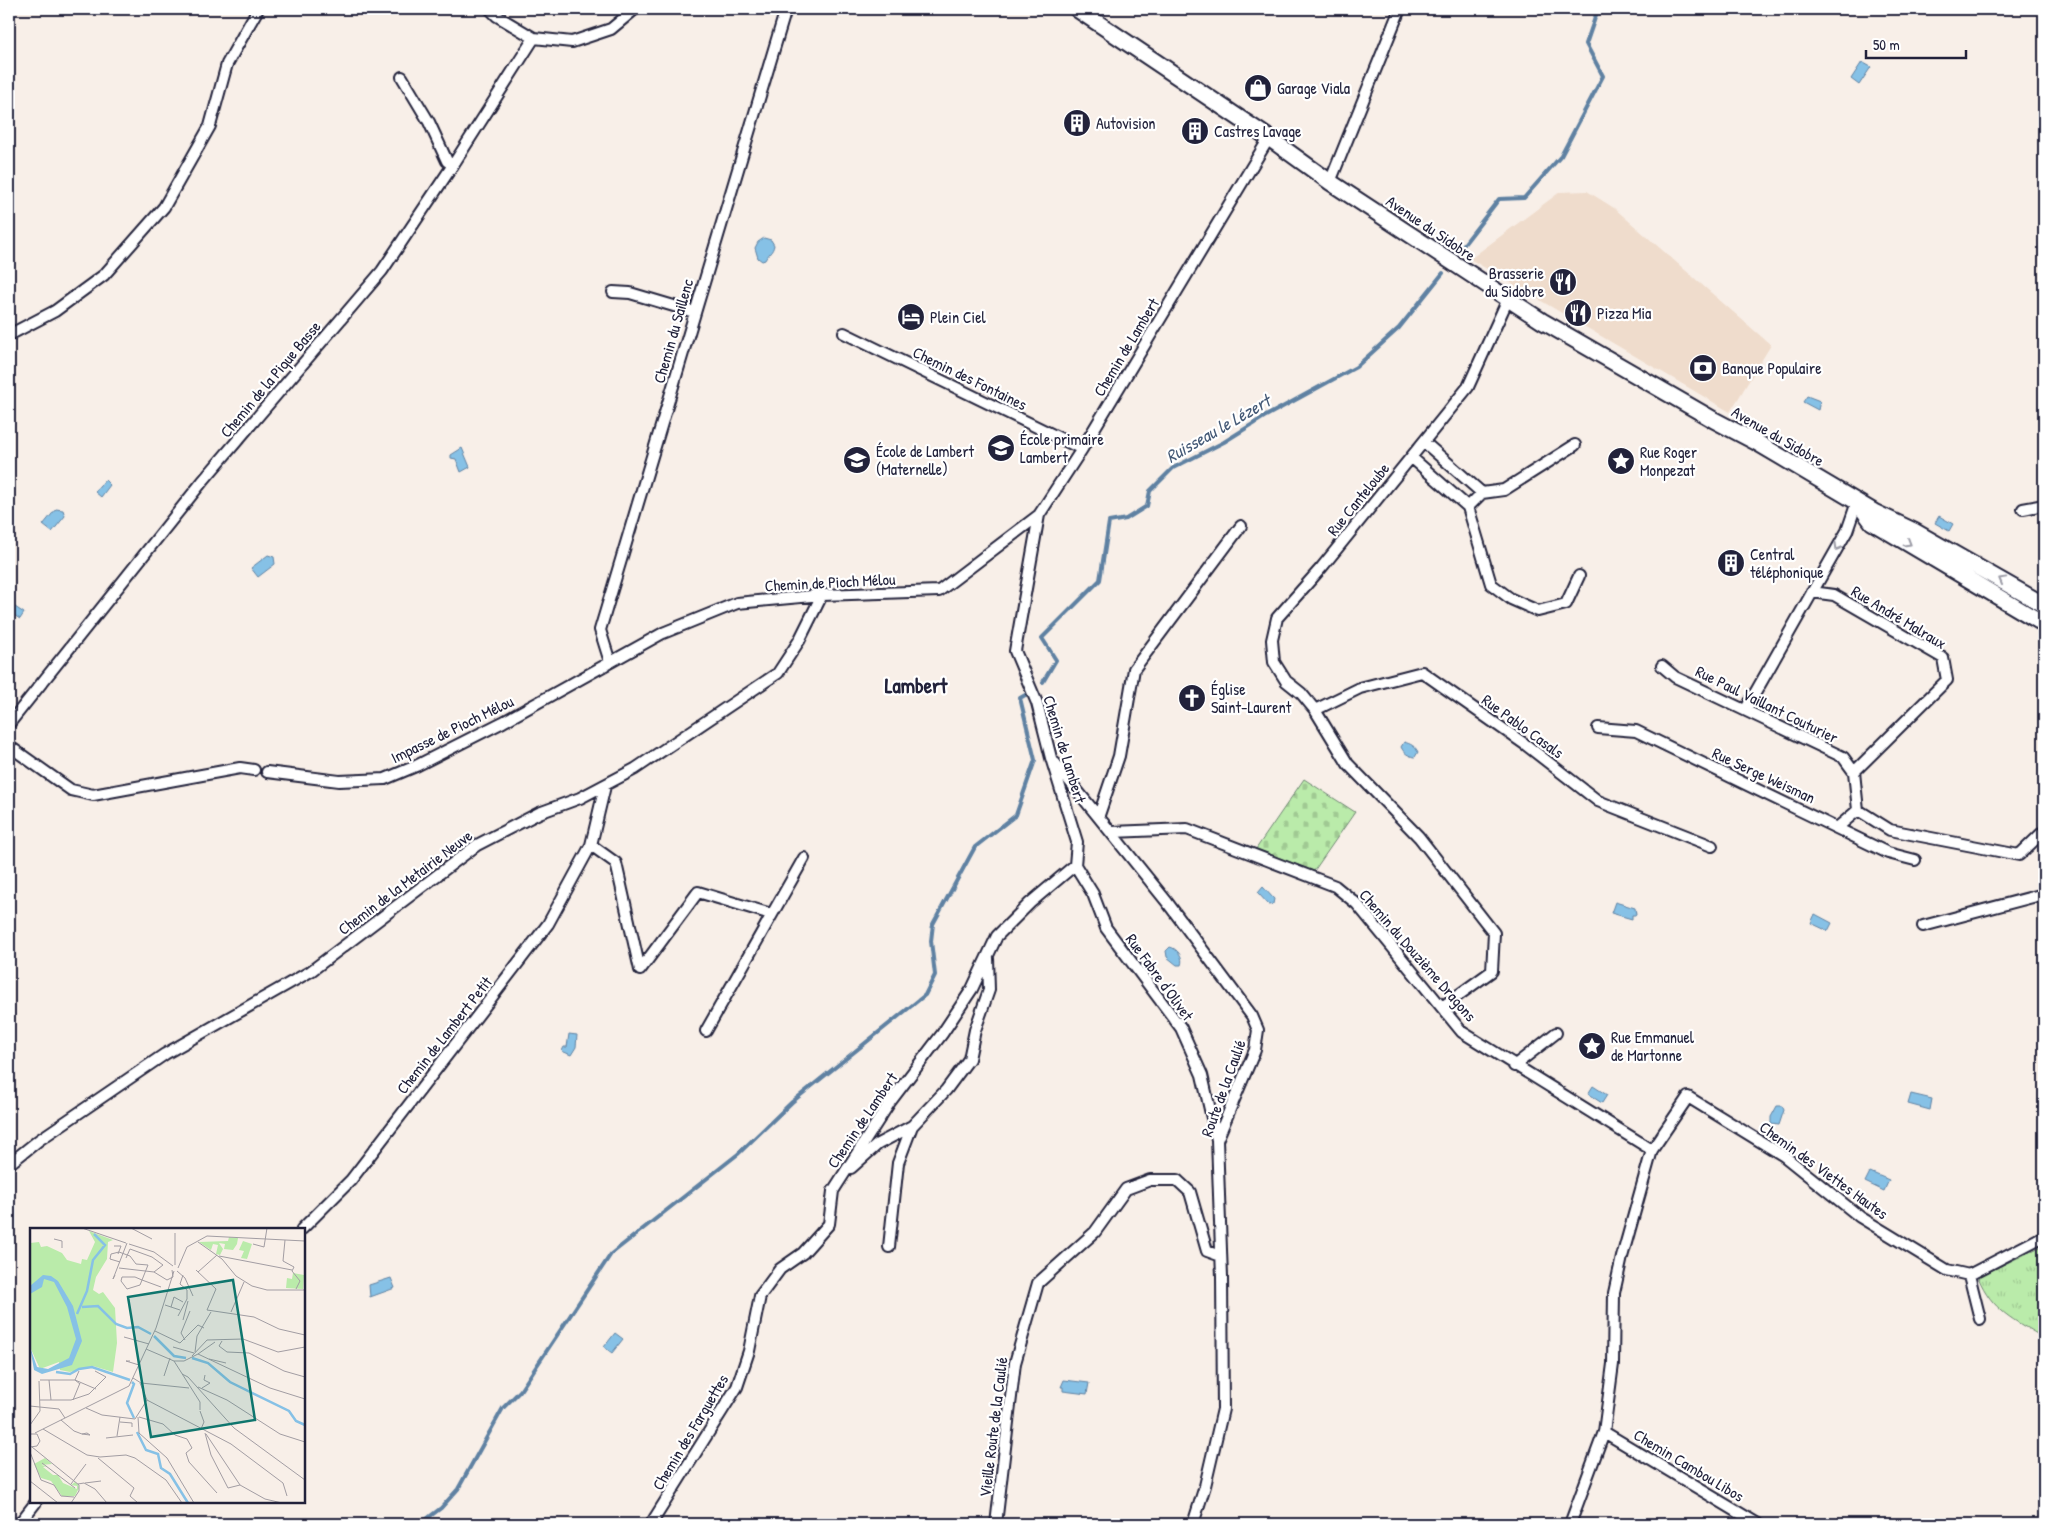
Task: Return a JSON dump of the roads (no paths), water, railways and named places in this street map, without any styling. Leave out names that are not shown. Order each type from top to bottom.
[{"type":"main road","name":"Avenue du Sidobre","points":[[1077,9],[1269,138],[1330,182],[1542,321],[1714,420],[1756,442],[1857,502],[1914,531],[2044,604]]},
{"type":"main road","name":"Avenue du Sidobre","points":[[1857,502],[1872,522],[2044,624]]},
{"type":"street","points":[[9,335],[55,311],[104,274],[164,207],[210,126],[227,64],[258,9]]},
{"type":"street","points":[[490,9],[497,16],[534,38],[572,42],[611,30],[635,9]]},
{"type":"street","name":"Chemin du Saillenc","points":[[610,662],[600,630],[786,9]]},
{"type":"street","points":[[1330,182],[1400,9]]},
{"type":"street","name":"Chemin de la Pique Basse","points":[[9,724],[202,482],[382,271],[454,165],[534,38]]},
{"type":"street","points":[[402,77],[429,122],[447,161],[454,165]]},
{"type":"street","name":"Chemin de Lambert","points":[[803,1253],[829,1224],[833,1191],[842,1175],[890,1102],[942,1034],[972,989],[997,936],[1030,903],[1075,866],[1077,842],[1051,758],[1037,703],[1015,651],[1038,515],[1082,449],[1269,138]]},
{"type":"street","points":[[613,292],[630,293],[694,312]]},
{"type":"street","name":"Rue Canteloube","points":[[1442,1007],[1492,972],[1494,933],[1420,837],[1348,764],[1315,710],[1301,693],[1286,681],[1274,662],[1272,640],[1277,618],[1322,567],[1468,387],[1508,300]]},
{"type":"street","name":"Chemin des Fontaines","points":[[844,333],[1082,449]]},
{"type":"street","points":[[1424,442],[1482,493]]},
{"type":"street","points":[[1468,508],[1482,493],[1504,490],[1575,445]]},
{"type":"street","points":[[1411,457],[1468,508],[1491,584],[1511,599],[1538,611],[1566,604],[1579,576]]},
{"type":"street","points":[[1746,709],[1847,531],[1857,502]]},
{"type":"street","points":[[2023,509],[2044,506]]},
{"type":"street","name":"Chemin de Pioch Mélou","points":[[610,662],[662,633],[737,603],[822,595],[939,591],[1038,515]]},
{"type":"street","points":[[1099,815],[1120,756],[1134,669],[1241,526]]},
{"type":"street","name":"Rue André Malraux","points":[[1812,592],[1834,596],[1943,658],[1947,680],[1854,772]]},
{"type":"street","name":"Chemin de la Metairie Neuve","points":[[9,1164],[39,1140],[165,1054],[311,971],[477,845],[539,813],[580,798],[605,786],[635,769],[778,673],[799,641],[822,595]]},
{"type":"street","name":"Impasse de Pioch Mélou","points":[[267,772],[339,781],[385,779],[416,766],[503,722],[610,662]]},
{"type":"street","name":"Rue Paul Vaillant Couturier","points":[[1662,666],[1675,677],[1844,757],[1854,772]]},
{"type":"street","name":"Rue Pablo Casals","points":[[1315,710],[1360,688],[1422,672],[1526,745],[1598,801],[1712,846]]},
{"type":"street","name":"Rue Serge Weisman","points":[[1598,728],[1636,731],[1838,827],[1888,853],[1915,860]]},
{"type":"street","points":[[9,746],[70,790],[93,796],[240,768],[254,770]]},
{"type":"street","name":"Route de la Caulié","points":[[1051,758],[1112,832],[1252,1016],[1258,1030],[1255,1050],[1217,1140],[1223,1409],[1205,1486],[1193,1524]]},
{"type":"street","points":[[1854,772],[1858,810]]},
{"type":"street","name":"Chemin de Lambert Petit","points":[[303,1228],[351,1180],[548,924],[591,845],[605,786]]},
{"type":"street","points":[[1838,827],[1858,810]]},
{"type":"street","points":[[1858,810],[1890,830],[2019,855],[2044,831]]},
{"type":"street","name":"Chemin du Douzième Dragons","points":[[1112,832],[1187,829],[1335,886],[1357,904],[1462,1032],[1652,1150]]},
{"type":"street","points":[[591,845],[616,863],[640,970],[698,892],[771,914]]},
{"type":"street","points":[[706,1031],[804,858]]},
{"type":"street","name":"Rue Fabre d'Olivet","points":[[1075,866],[1093,894],[1106,928],[1181,1028],[1202,1075],[1217,1140]]},
{"type":"street","points":[[1923,926],[2044,894]]},
{"type":"street","points":[[842,1175],[878,1144],[912,1126],[946,1090],[969,1059],[975,1030],[989,990],[988,954]]},
{"type":"street","points":[[1514,1066],[1556,1034]]},
{"type":"street","name":"Chemin des Viettes Hautes","points":[[1570,1524],[1604,1432],[1613,1364],[1614,1293],[1622,1257],[1652,1150],[1688,1097],[1784,1156],[1860,1217],[1947,1270],[1969,1275]]},
{"type":"street","points":[[889,1246],[898,1163],[912,1126]]},
{"type":"street","name":"Vieille Route de la Caulié","points":[[996,1524],[1014,1363],[1038,1283],[1095,1232],[1126,1189],[1150,1180],[1176,1180],[1190,1192],[1207,1251],[1221,1256]]},
{"type":"street","points":[[1980,1319],[1969,1275],[2044,1236]]},
{"type":"street","name":"Chemin des Farguettes","points":[[651,1524],[737,1387],[750,1351],[760,1296],[780,1269],[803,1253]]},
{"type":"street","name":"Chemin Cambou Libos","points":[[1604,1432],[1758,1524]]},
{"type":"street","points":[[19,1524],[35,1503]]},
{"type":"water","points":[[1862,62],[1871,67],[1859,85],[1851,79]]},
{"type":"water","points":[[764,238],[771,240],[774,245],[765,260],[762,261],[758,258],[755,248],[758,242]]},
{"type":"water","points":[[1807,396],[1820,401],[1818,410],[1803,402]]},
{"type":"water","points":[[462,448],[470,467],[461,472],[456,459],[451,458],[451,455]]},
{"type":"water","points":[[105,480],[110,485],[101,497],[95,492]]},
{"type":"water","points":[[56,509],[63,510],[65,516],[52,532],[43,525]]},
{"type":"water","points":[[1939,516],[1953,524],[1949,531],[1935,523]]},
{"type":"water","points":[[268,555],[274,557],[275,564],[258,577],[251,568]]},
{"type":"water","points":[[9,603],[24,613],[20,619],[9,612]]},
{"type":"water","points":[[1404,742],[1417,750],[1418,752],[1415,757],[1403,751],[1401,747]]},
{"type":"water","points":[[1263,887],[1274,899],[1273,904],[1269,905],[1258,893]]},
{"type":"water","points":[[1615,902],[1635,908],[1636,915],[1632,915],[1632,919],[1611,913]]},
{"type":"water","points":[[1815,914],[1832,923],[1828,931],[1811,923]]},
{"type":"water","points":[[1170,947],[1180,954],[1181,965],[1177,965],[1167,957],[1166,951]]},
{"type":"water","points":[[569,1034],[577,1035],[576,1047],[571,1055],[562,1051],[564,1047],[567,1047]]},
{"type":"water","points":[[1593,1086],[1607,1095],[1602,1103],[1588,1094]]},
{"type":"water","points":[[1911,1094],[1932,1099],[1930,1110],[1908,1104]]},
{"type":"water","points":[[1777,1106],[1782,1106],[1784,1110],[1779,1125],[1771,1124],[1771,1117]]},
{"type":"water","points":[[1870,1172],[1889,1180],[1884,1191],[1865,1182]]},
{"type":"water","points":[[391,1278],[395,1288],[370,1297],[369,1285]]},
{"type":"water","points":[[615,1333],[623,1339],[612,1353],[604,1347]]},
{"type":"water","points":[[1064,1380],[1089,1383],[1087,1394],[1063,1391],[1063,1387],[1061,1387]]},
{"type":"waterway","name":"Ruisseau le Lézert","points":[[1458,252],[1499,199],[1524,198],[1561,156],[1603,76],[1586,44],[1598,9]]},
{"type":"waterway","name":"Ruisseau le Lézert","points":[[1043,682],[1056,660],[1042,638],[1100,580],[1109,522],[1126,519],[1147,506],[1150,491],[1173,468],[1224,442],[1264,417],[1356,367],[1399,328],[1443,273]]},
{"type":"waterway","points":[[420,1524],[441,1508],[458,1489],[503,1408],[520,1391],[611,1254],[738,1154],[792,1102],[925,995],[935,975],[931,941],[933,924],[975,847],[1016,815],[1035,760],[1020,698],[1027,694]]},
{"type":"place","name":"Garage Viala","points":[[1258,88]]},
{"type":"place","name":"Autovision","points":[[1077,123]]},
{"type":"place","name":"Castres Lavage","points":[[1195,131]]},
{"type":"place","name":"Brasserie du Sidobre","points":[[1563,282]]},
{"type":"place","name":"Pizza Mia","points":[[1578,313]]},
{"type":"place","name":"Plein Ciel","points":[[911,317]]},
{"type":"place","name":"Banque Populaire","points":[[1703,368]]},
{"type":"place","name":"École primaire Lambert","points":[[1001,448]]},
{"type":"place","name":"École de Lambert (Maternelle)","points":[[857,460]]},
{"type":"place","name":"Rue Roger Monpezat","points":[[1621,461]]},
{"type":"place","name":"Central téléphonique","points":[[1731,563]]},
{"type":"place","name":"Église Saint-Laurent","points":[[1192,698]]},
{"type":"place","name":"Rue Emmanuel de Martonne","points":[[1592,1046]]},
{"type":"district","name":"Lambert","points":[[916,686]]}]
